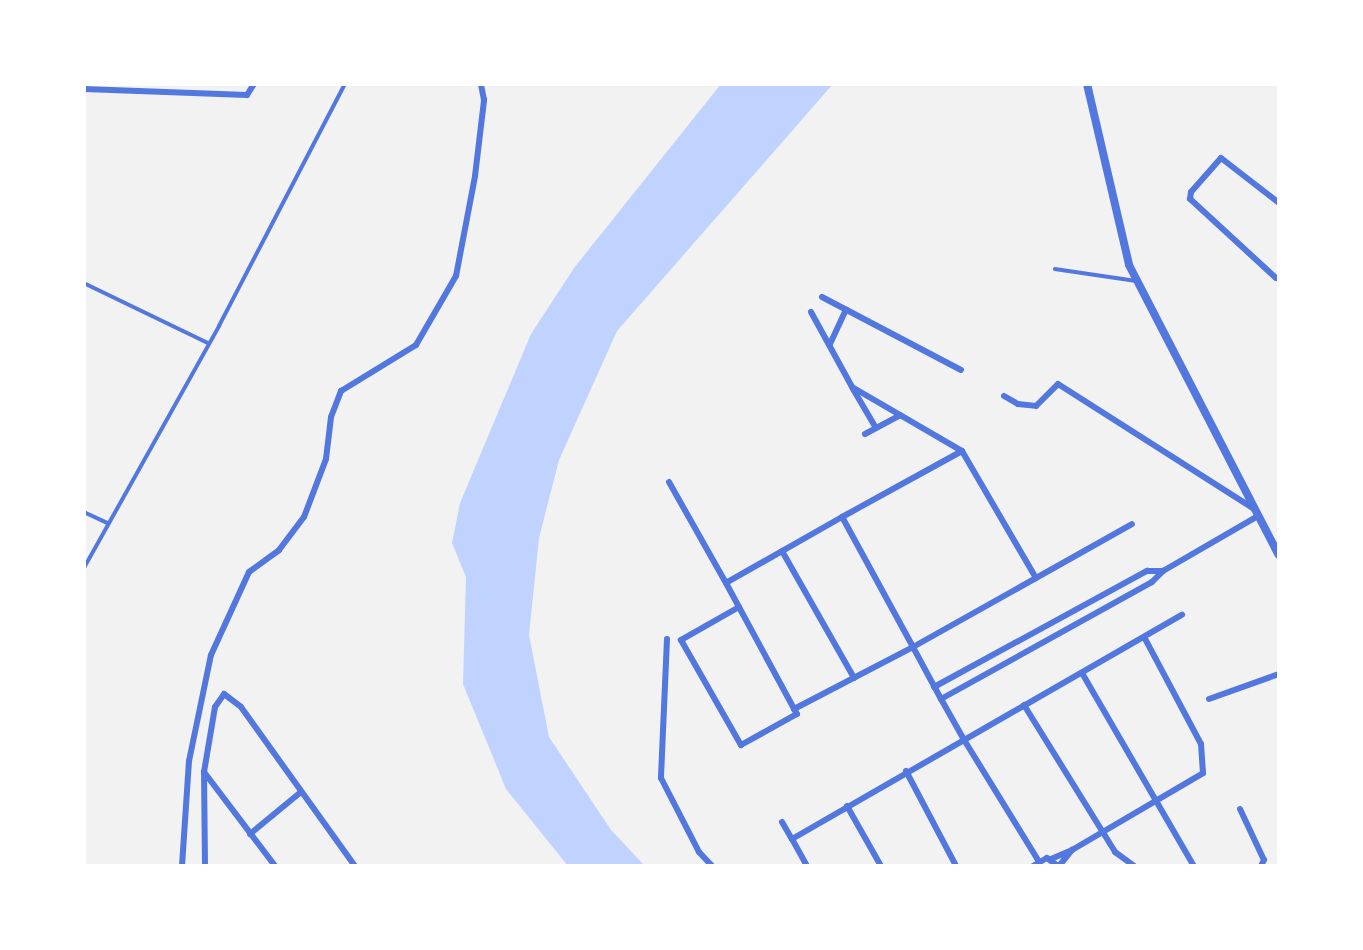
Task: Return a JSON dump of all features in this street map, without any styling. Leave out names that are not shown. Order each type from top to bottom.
[{"type":"street","points":[[84,89],[247,95],[254,84]]},
{"type":"street","points":[[182,866],[189,761],[211,655],[249,572],[258,562],[279,550],[304,517],[326,459],[331,417],[341,391],[416,345],[456,276],[475,176],[484,100],[481,84]]},
{"type":"street","points":[[1087,84],[1112,206],[1136,282],[1279,555]]},
{"type":"street","points":[[1278,278],[1190,200],[1191,192],[1221,158],[1279,203]]},
{"type":"street","points":[[822,297],[961,370]]},
{"type":"street","points":[[830,344],[846,309]]},
{"type":"street","points":[[811,312],[876,428]]},
{"type":"street","points":[[1004,396],[1017,404],[1036,406],[1058,384],[1255,512]]},
{"type":"street","points":[[852,387],[962,451],[1036,578]]},
{"type":"street","points":[[865,434],[900,415]]},
{"type":"street","points":[[726,583],[962,451]]},
{"type":"street","points":[[669,482],[726,583],[797,714],[741,745],[681,640],[739,607]]},
{"type":"street","points":[[941,699],[1152,582],[1163,570],[1255,512]]},
{"type":"street","points":[[842,517],[934,687],[1036,863],[1072,849],[1203,773],[1201,744],[1144,637]]},
{"type":"street","points":[[794,709],[913,647],[1132,524]]},
{"type":"street","points":[[782,551],[854,678]]},
{"type":"street","points":[[934,687],[1147,572],[1163,570]]},
{"type":"street","points":[[792,839],[963,738],[1182,615]]},
{"type":"street","points":[[667,639],[661,778],[699,852],[712,866]]},
{"type":"street","points":[[1082,673],[1194,866]]},
{"type":"street","points":[[1209,699],[1279,674]]},
{"type":"street","points":[[205,866],[204,772],[215,706],[224,694],[229,695],[355,866]]},
{"type":"street","points":[[1024,705],[1115,852],[1134,866]]},
{"type":"street","points":[[906,771],[956,866]]},
{"type":"street","points":[[204,772],[275,866]]},
{"type":"street","points":[[250,834],[301,792]]},
{"type":"street","points":[[847,806],[881,866]]},
{"type":"street","points":[[1240,809],[1264,860],[1261,866]]},
{"type":"street","points":[[782,822],[807,866]]},
{"type":"street","points":[[1051,859],[1058,866],[1072,849]]},
{"type":"lane","points":[[84,568],[209,344],[345,84]]},
{"type":"lane","points":[[1055,269],[1136,282]]},
{"type":"lane","points":[[84,283],[209,344]]},
{"type":"lane","points":[[84,512],[108,523]]},
{"type":"water","points":[[721,84],[833,84],[617,331],[559,460],[539,538],[529,635],[549,737],[611,830],[645,866],[568,866],[506,789],[463,684],[466,577],[452,543],[460,503],[531,334],[574,268]]}]
